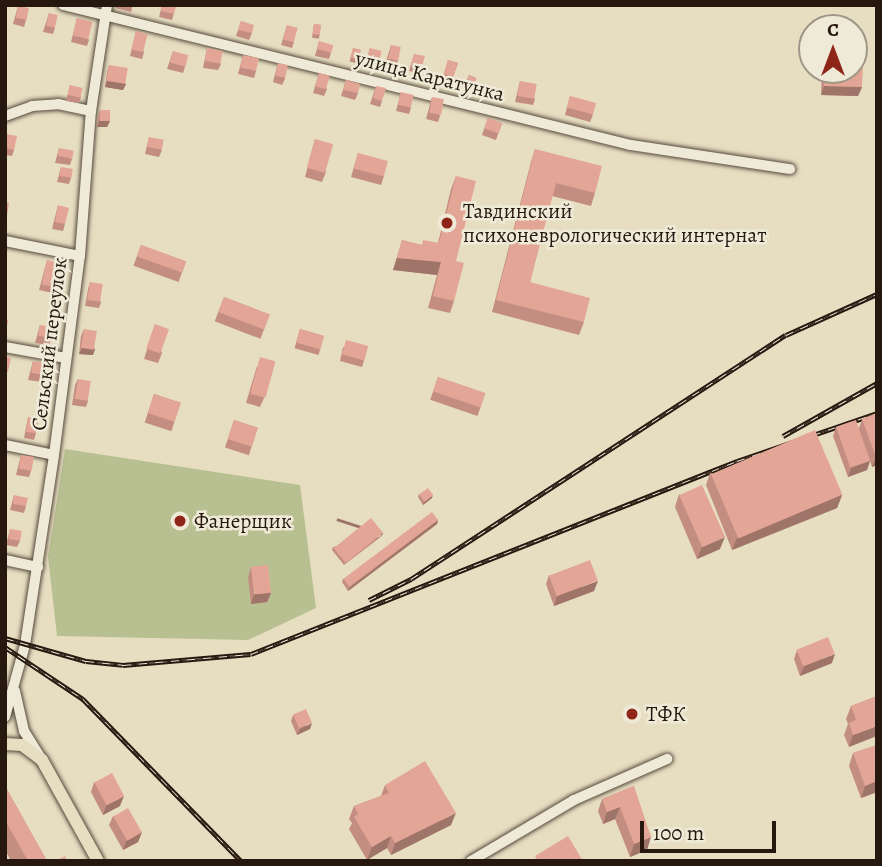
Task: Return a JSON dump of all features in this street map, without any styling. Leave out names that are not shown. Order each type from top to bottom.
[{"type":"main road","points":[[5,744],[22,745],[41,760],[98,861]]},
{"type":"street","name":"улица Каратунка","points":[[63,5],[108,11],[631,145],[790,169]]},
{"type":"street","name":"Сельский переулок","points":[[5,717],[14,685],[37,567],[54,455],[80,256],[91,111],[108,11]]},
{"type":"street","points":[[5,116],[32,106],[58,104],[91,111]]},
{"type":"street","points":[[5,242],[80,256]]},
{"type":"street","points":[[5,347],[66,358]]},
{"type":"street","points":[[5,445],[54,455]]},
{"type":"street","points":[[5,560],[37,567]]},
{"type":"street","name":"Сельский переулок","points":[[14,685],[19,715],[41,760]]},
{"type":"street","points":[[471,861],[573,800],[667,759]]},
{"type":"green space","name":"Фанерщик","points":[[65,449],[300,485],[316,608],[248,640],[57,636],[48,557]]},
{"type":"building","points":[[162,5],[176,5],[174,14],[161,11]]},
{"type":"building","points":[[18,6],[29,8],[27,20],[16,18]]},
{"type":"building","points":[[49,13],[58,15],[55,28],[46,26]]},
{"type":"building","points":[[77,18],[93,22],[88,39],[73,35]]},
{"type":"building","points":[[241,21],[254,25],[252,33],[238,30]]},
{"type":"building","points":[[314,24],[321,25],[320,35],[313,34]]},
{"type":"building","points":[[287,25],[298,28],[294,42],[283,39]]},
{"type":"building","points":[[136,31],[148,34],[143,52],[131,49]]},
{"type":"building","points":[[319,41],[333,45],[331,53],[317,49]]},
{"type":"building","points":[[391,45],[401,47],[398,61],[388,59]]},
{"type":"building","points":[[207,48],[223,51],[220,64],[205,61]]},
{"type":"building","points":[[353,48],[361,50],[358,60],[351,58]]},
{"type":"building","points":[[370,48],[382,51],[379,62],[367,59]]},
{"type":"building","points":[[173,51],[188,55],[185,67],[170,63]]},
{"type":"building","points":[[414,54],[425,56],[422,67],[411,65]]},
{"type":"building","points":[[243,55],[259,58],[256,71],[241,68]]},
{"type":"building","points":[[448,60],[458,63],[453,77],[444,74]]},
{"type":"building","points":[[278,63],[288,65],[285,78],[276,76]]},
{"type":"building","points":[[109,65],[128,68],[125,84],[106,81]]},
{"type":"building","points":[[319,73],[330,76],[326,89],[315,87]]},
{"type":"building","points":[[469,75],[476,78],[473,86],[465,83]]},
{"type":"building","points":[[346,80],[360,84],[358,93],[343,90]]},
{"type":"building","points":[[520,81],[537,84],[534,99],[517,96]]},
{"type":"building","points":[[824,84],[862,84],[862,87]]},
{"type":"building","points":[[70,85],[83,88],[80,98],[68,95]]},
{"type":"building","points":[[376,86],[386,88],[382,101],[373,98]]},
{"type":"building","points":[[401,92],[414,95],[411,108],[398,105]]},
{"type":"building","points":[[570,96],[596,103],[593,115],[567,108]]},
{"type":"building","points":[[432,97],[444,99],[441,115],[429,113]]},
{"type":"building","points":[[100,110],[110,110],[110,121],[100,121]]},
{"type":"building","points":[[488,118],[502,123],[498,133],[484,128]]},
{"type":"building","points":[[6,134],[17,136],[14,150],[5,148]]},
{"type":"building","points":[[149,137],[164,140],[162,150],[147,147]]},
{"type":"building","points":[[315,139],[333,144],[325,173],[307,168]]},
{"type":"building","points":[[59,148],[74,151],[72,159],[57,156]]},
{"type":"building","points":[[535,149],[602,166],[595,193],[556,183],[530,282],[590,298],[584,322],[496,300]]},
{"type":"building","points":[[358,153],[388,161],[384,176],[354,168]]},
{"type":"building","points":[[61,167],[73,169],[71,178],[60,176]]},
{"type":"building","points":[[456,176],[476,181],[456,261],[464,263],[454,301],[433,296],[441,262],[397,258],[402,240],[422,245],[423,240],[439,243]]},
{"type":"building","points":[[5,202],[9,203],[7,216],[5,216]]},
{"type":"building","points":[[58,205],[69,208],[65,224],[55,222]]},
{"type":"building","points":[[141,245],[186,261],[182,273],[137,256]]},
{"type":"building","points":[[47,260],[61,263],[55,287],[42,284]]},
{"type":"building","points":[[90,282],[103,284],[100,302],[87,300]]},
{"type":"building","points":[[224,297],[270,315],[264,329],[218,312]]},
{"type":"building","points":[[155,324],[169,329],[160,354],[146,348]]},
{"type":"building","points":[[40,325],[53,327],[51,338],[38,336]]},
{"type":"building","points":[[84,329],[97,331],[94,350],[81,348]]},
{"type":"building","points":[[300,329],[324,336],[320,349],[296,342]]},
{"type":"building","points":[[346,340],[368,346],[364,360],[342,354]]},
{"type":"building","points":[[5,357],[11,358],[8,372],[5,372]]},
{"type":"building","points":[[260,357],[275,361],[266,398],[250,394]]},
{"type":"building","points":[[33,361],[46,363],[44,375],[31,373]]},
{"type":"building","points":[[438,377],[485,393],[480,407],[433,391]]},
{"type":"building","points":[[78,379],[91,381],[88,401],[75,399]]},
{"type":"building","points":[[154,394],[181,403],[174,422],[148,413]]},
{"type":"building","points":[[877,413],[877,457],[876,457],[862,419]]},
{"type":"building","points":[[28,417],[39,419],[36,433],[26,432]]},
{"type":"building","points":[[234,420],[258,428],[252,447],[228,439]]},
{"type":"building","points":[[856,420],[870,461],[850,467],[836,427]]},
{"type":"building","points":[[815,430],[842,494],[738,539],[711,474]]},
{"type":"building","points":[[21,455],[34,457],[32,471],[19,469]]},
{"type":"building","points":[[702,485],[725,537],[702,547],[679,495]]},
{"type":"building","points":[[428,488],[433,495],[424,502],[419,494]]},
{"type":"building","points":[[14,495],[28,498],[26,506],[13,504]]},
{"type":"building","points":[[432,512],[438,520],[349,587],[343,579]]},
{"type":"building","points":[[371,518],[383,533],[346,563],[334,548]]},
{"type":"building","points":[[10,529],[22,531],[20,541],[8,539]]},
{"type":"building","points":[[590,560],[598,581],[557,596],[549,576]]},
{"type":"building","points":[[268,565],[271,593],[254,595],[251,567]]},
{"type":"building","points":[[828,637],[835,654],[803,666],[796,650]]},
{"type":"building","points":[[877,696],[877,726],[853,735],[849,723],[856,720],[851,706]]},
{"type":"building","points":[[306,709],[312,723],[299,728],[293,714]]},
{"type":"building","points":[[877,745],[877,781],[865,786],[853,753]]},
{"type":"building","points":[[425,761],[456,813],[395,843],[391,836],[372,847],[354,817],[358,814],[354,806],[389,793],[385,785]]},
{"type":"building","points":[[112,773],[124,796],[107,805],[94,782]]},
{"type":"building","points":[[5,786],[47,861],[28,861],[5,820]]},
{"type":"building","points":[[634,786],[651,837],[634,844],[620,807],[607,812],[602,799]]},
{"type":"building","points":[[128,808],[142,832],[127,841],[113,816]]},
{"type":"building","points":[[568,836],[583,861],[538,861],[535,856]]},
{"type":"railway","points":[[369,600],[411,579],[786,335],[877,294]]},
{"type":"railway","points":[[783,436],[877,383]]},
{"type":"railway","points":[[5,638],[86,661],[123,665],[251,654],[737,461],[877,413]]},
{"type":"railway","points":[[5,647],[83,699],[241,861]]},
{"type":"place","name":"Тавдинский психоневрологический интернат","points":[[447,223]]},
{"type":"place","name":"Фанерщик","points":[[180,521]]},
{"type":"place","name":"ТФК","points":[[632,714]]}]
